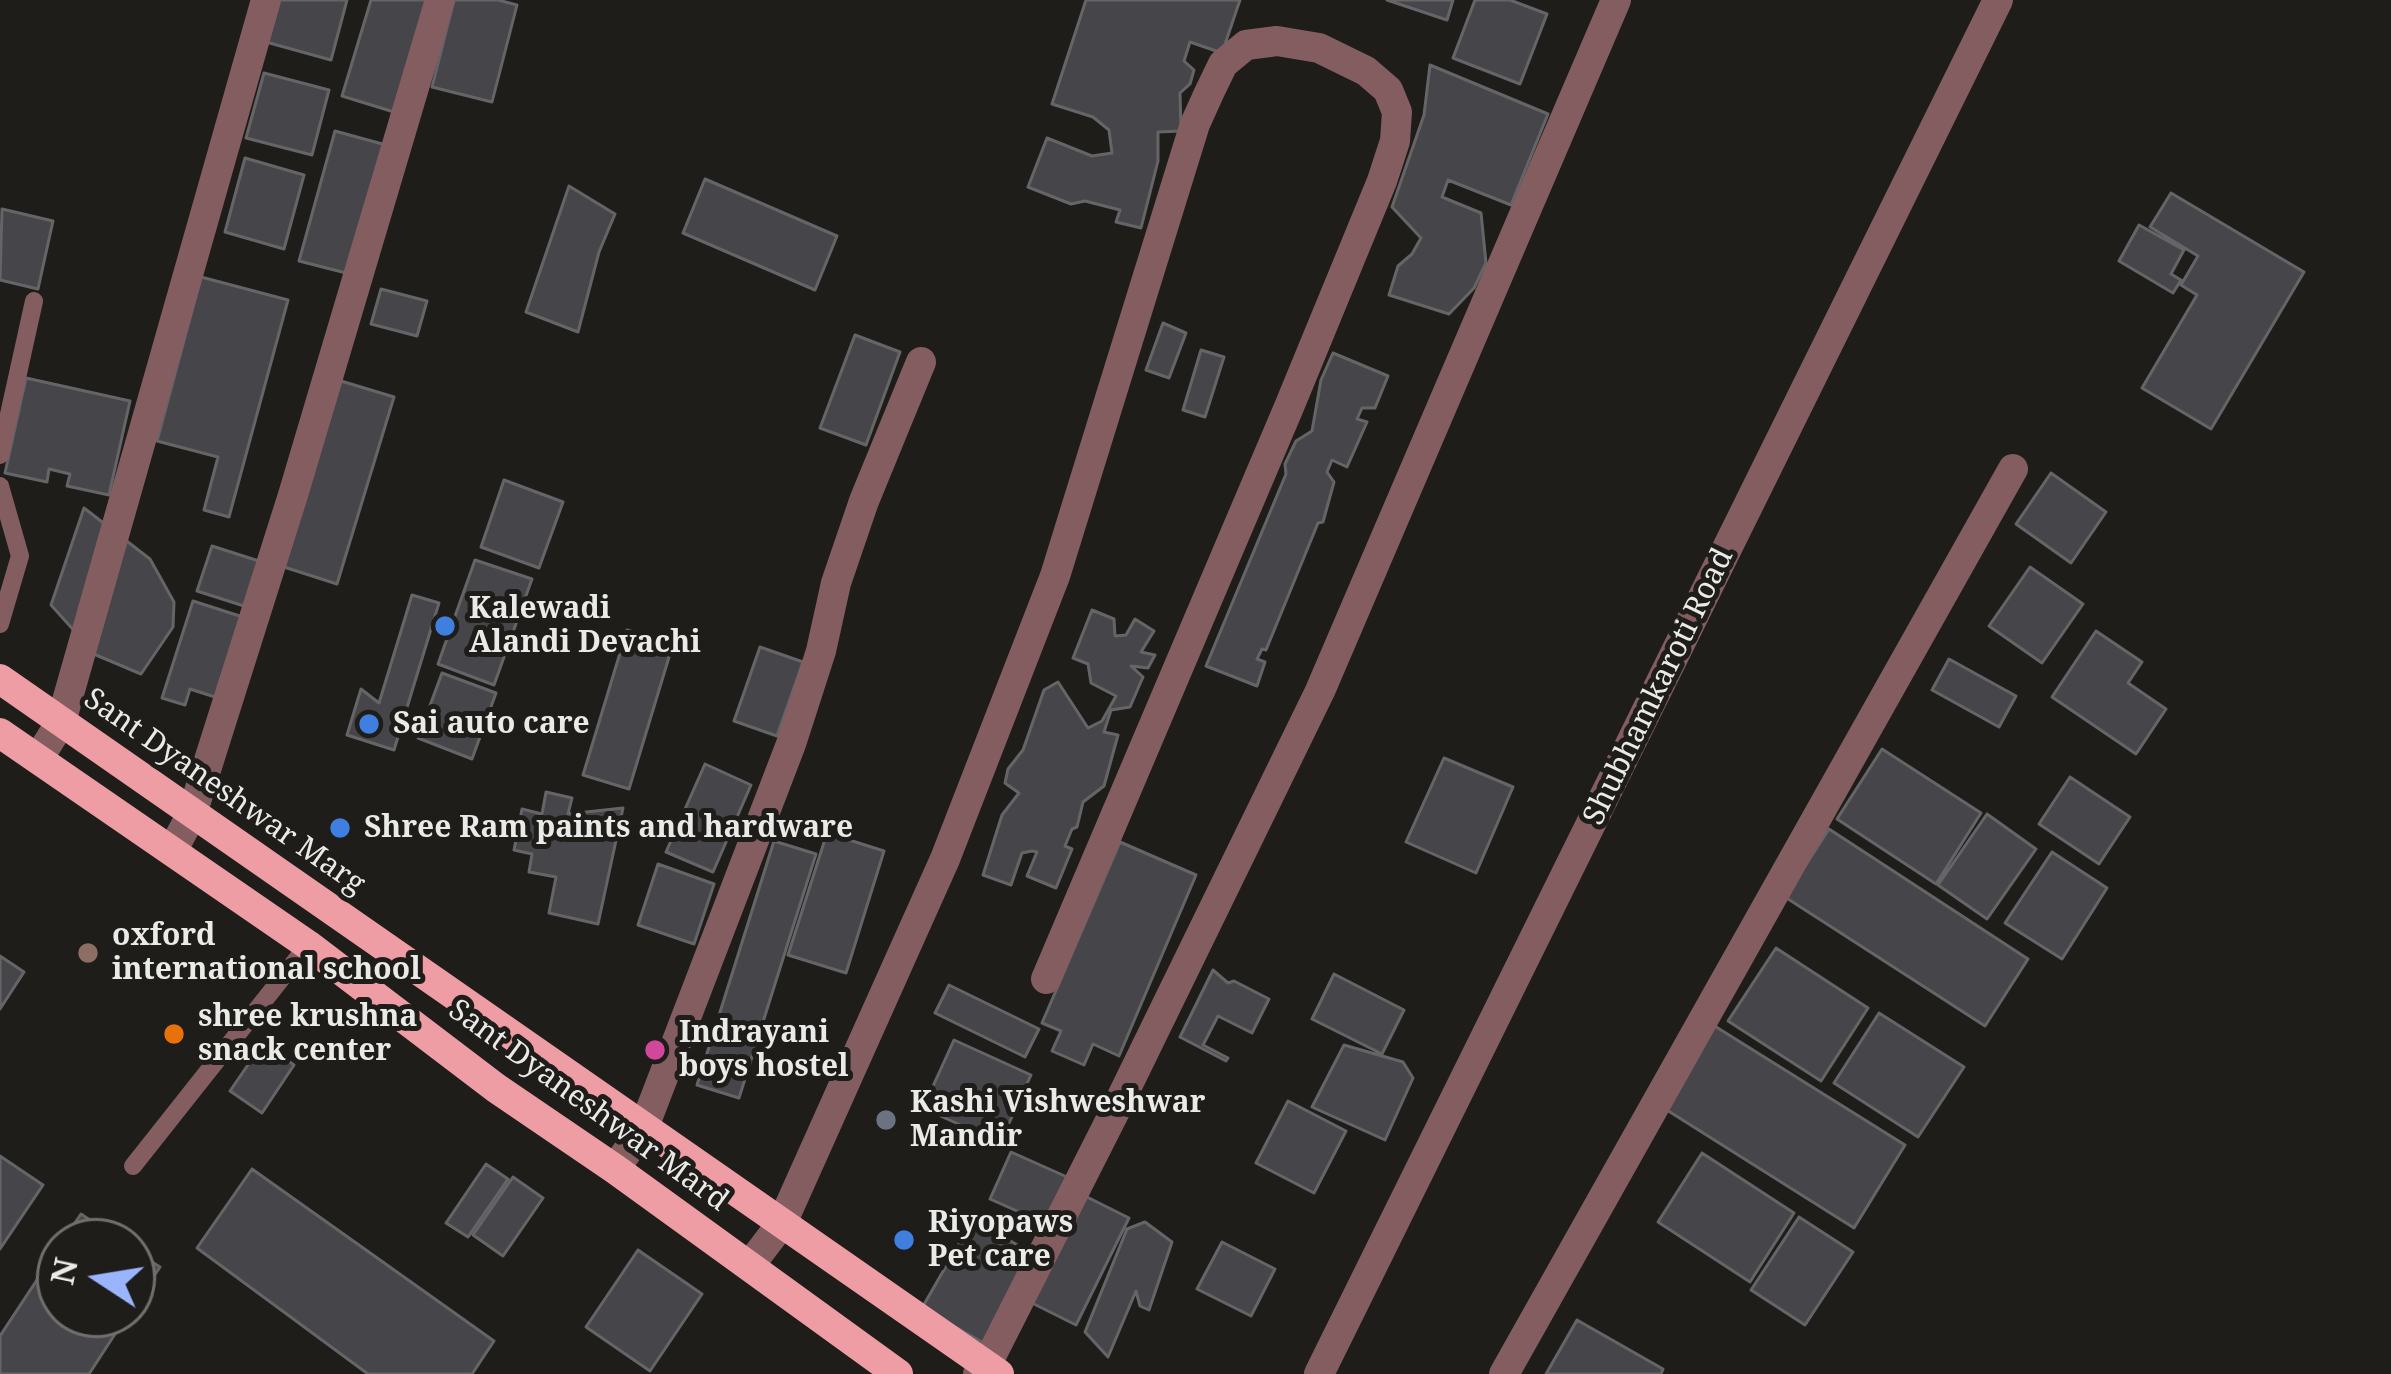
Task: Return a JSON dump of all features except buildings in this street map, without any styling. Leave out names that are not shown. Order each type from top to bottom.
[{"type":"main road","name":"Sant Dyaneshwar Marg","points":[[0,679],[782,1222],[988,1371]]},
{"type":"main road","name":"Sant Dyaneshwar Mard","points":[[0,734],[308,945],[496,1088],[898,1374]]},
{"type":"main road","points":[[496,1088],[527,1046]]},
{"type":"street","points":[[38,759],[61,722],[266,0]]},
{"type":"street","points":[[172,851],[192,814],[293,495],[440,0]]},
{"type":"street","points":[[988,1371],[1320,691],[1616,0]]},
{"type":"street","name":"Shubhamkaroti Road","points":[[1319,1374],[1998,0]]},
{"type":"street","points":[[750,1265],[782,1222],[944,860],[1055,576],[1195,124],[1209,93],[1223,64],[1246,45],[1277,40],[1319,48],[1366,71],[1388,90],[1397,112],[1394,141],[1289,406],[1046,979]]},
{"type":"street","points":[[615,1169],[644,1126],[791,744],[843,562],[920,362]]},
{"type":"street","points":[[1504,1374],[2013,469]]},
{"type":"lane","points":[[0,455],[34,301]]},
{"type":"lane","points":[[0,486],[20,556],[0,624]]},
{"type":"lane","points":[[133,1166],[308,945]]},
{"type":"place","name":"Kalewadi Alandi Devachi","points":[[445,626]]},
{"type":"place","name":"Sai auto care","points":[[369,724]]},
{"type":"place","name":"Shree Ram paints and hardware","points":[[340,828]]},
{"type":"place","name":"oxford international school","points":[[88,953]]},
{"type":"place","name":"shree krushna snack center","points":[[174,1034]]},
{"type":"place","name":"Indrayani boys hostel","points":[[655,1050]]},
{"type":"place","name":"Kashi Vishweshwar Mandir","points":[[886,1120]]},
{"type":"place","name":"Riyopaws Pet care","points":[[904,1240]]}]
